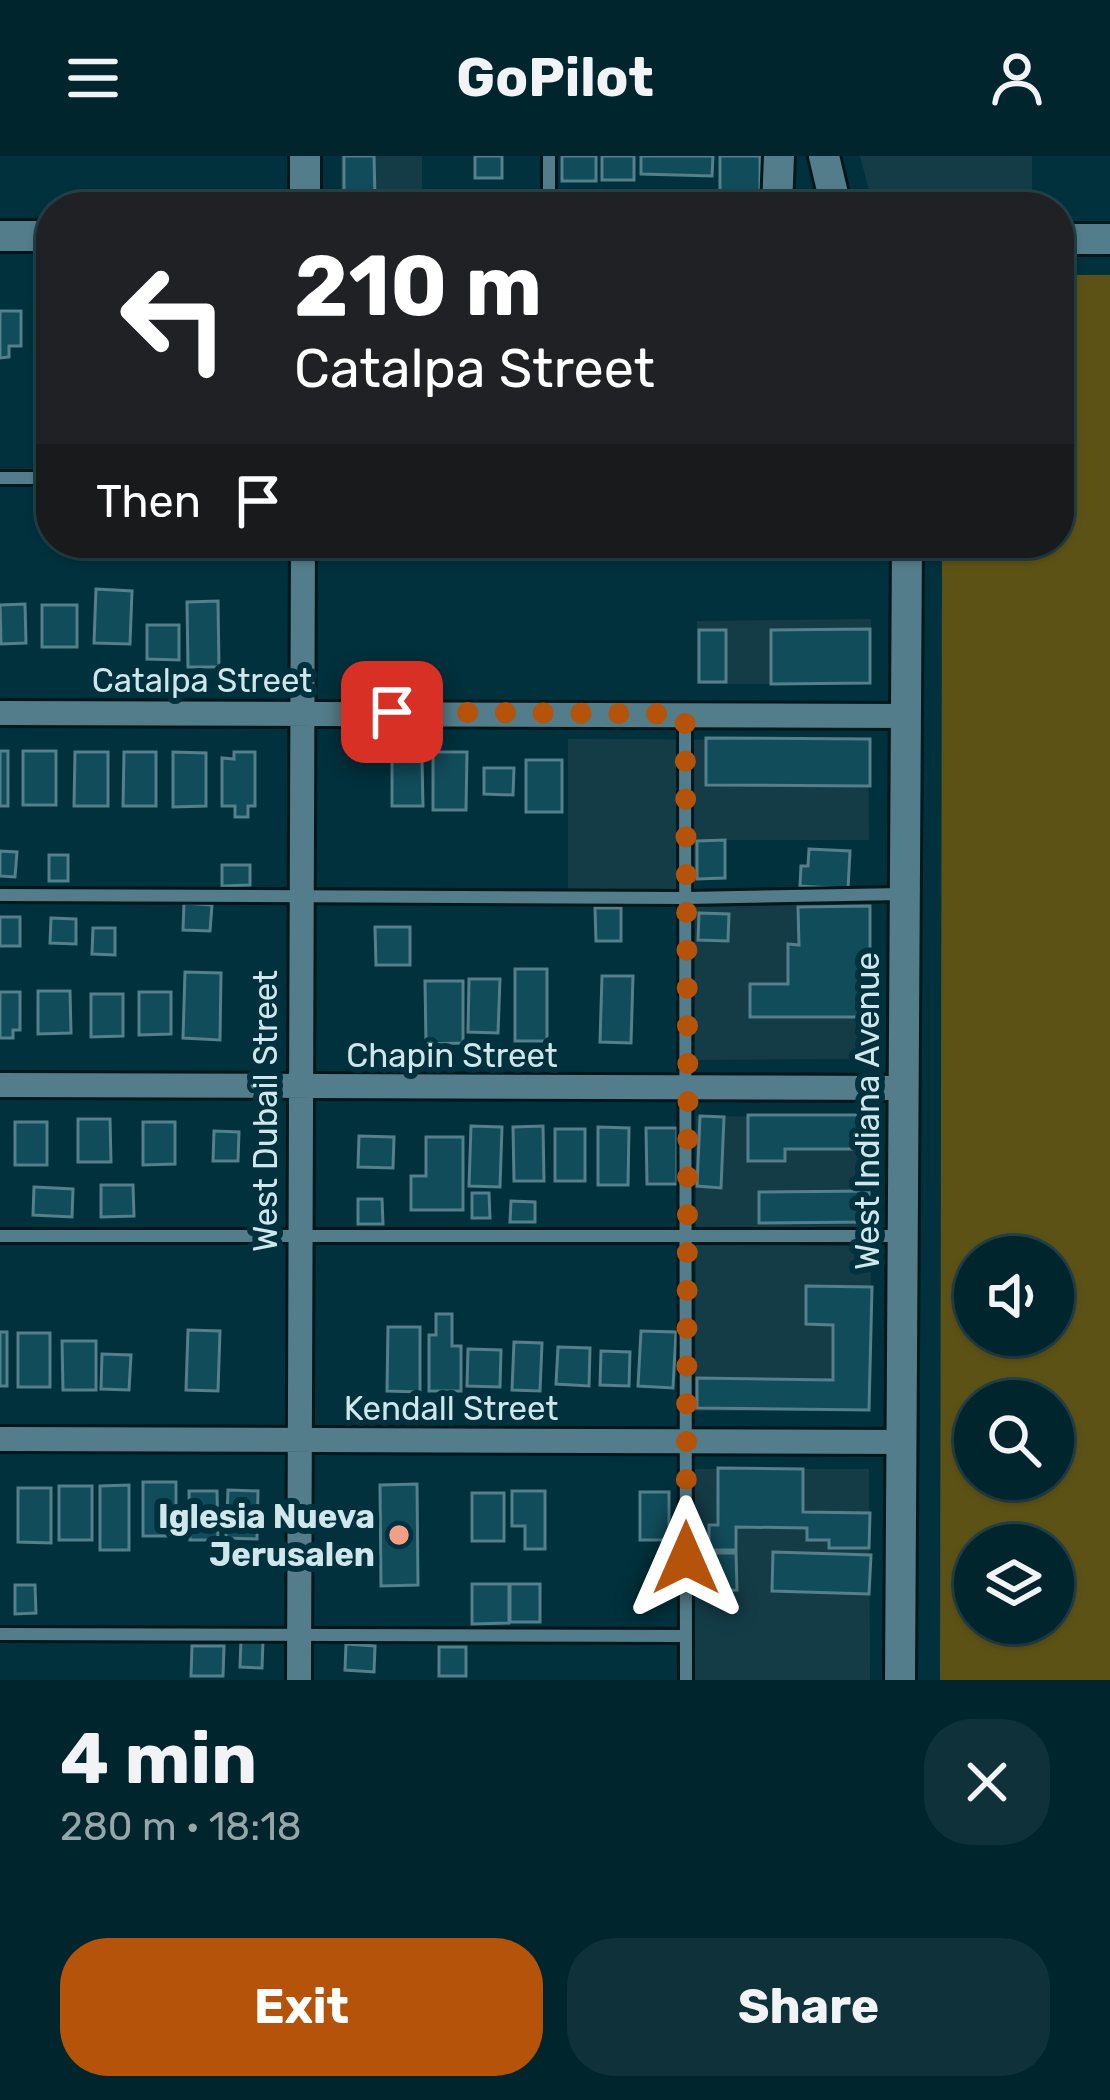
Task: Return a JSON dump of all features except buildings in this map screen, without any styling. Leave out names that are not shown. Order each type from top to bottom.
[{"type":"street","points":[[305,156],[305,192]]},
{"type":"street","points":[[778,192],[779,156]]},
{"type":"street","points":[[824,156],[832,192]]},
{"type":"street","points":[[0,236],[36,236]]},
{"type":"street","points":[[1074,239],[1110,239]]},
{"type":"street","name":"West Dubail Street","points":[[299,1680],[303,558]]},
{"type":"street","name":"West Indiana Avenue","points":[[900,1680],[907,558]]},
{"type":"street","name":"Catalpa Street","points":[[0,713],[908,716]]},
{"type":"street","name":"Chapin Street","points":[[0,1085],[903,1088]]},
{"type":"street","name":"Kendall Street","points":[[0,1439],[902,1442]]},
{"type":"lane","points":[[549,156],[549,192]]},
{"type":"lane","points":[[0,478],[36,478]]},
{"type":"lane","points":[[685,714],[686,1680]]},
{"type":"lane","points":[[0,895],[686,898],[904,893]]},
{"type":"lane","points":[[0,1236],[902,1236]]},
{"type":"lane","points":[[0,1634],[686,1636]]},
{"type":"shaded area","points":[[341,156],[422,156],[422,192],[341,192]]},
{"type":"shaded area","points":[[860,156],[1032,156],[1032,192],[869,192]]},
{"type":"shaded area","points":[[1074,275],[1110,275],[1110,1680],[940,1680],[942,558],[1074,558]]},
{"type":"shaded area","points":[[871,619],[870,684],[697,684],[697,621]]},
{"type":"shaded area","points":[[568,739],[868,740],[869,840],[697,840],[695,889],[568,890]]},
{"type":"shaded area","points":[[870,904],[870,1059],[695,1060],[695,907]]},
{"type":"shaded area","points":[[696,1116],[869,1118],[870,1229],[696,1230]]},
{"type":"shaded area","points":[[696,1245],[871,1246],[870,1411],[695,1411]]},
{"type":"shaded area","points":[[695,1469],[869,1469],[870,1680],[695,1680]]},
{"type":"place","name":"Iglesia Nueva Jerusalen","points":[[399,1535]]},
{"type":"route","points":[[392,712],[685,714],[686,1558]]}]
